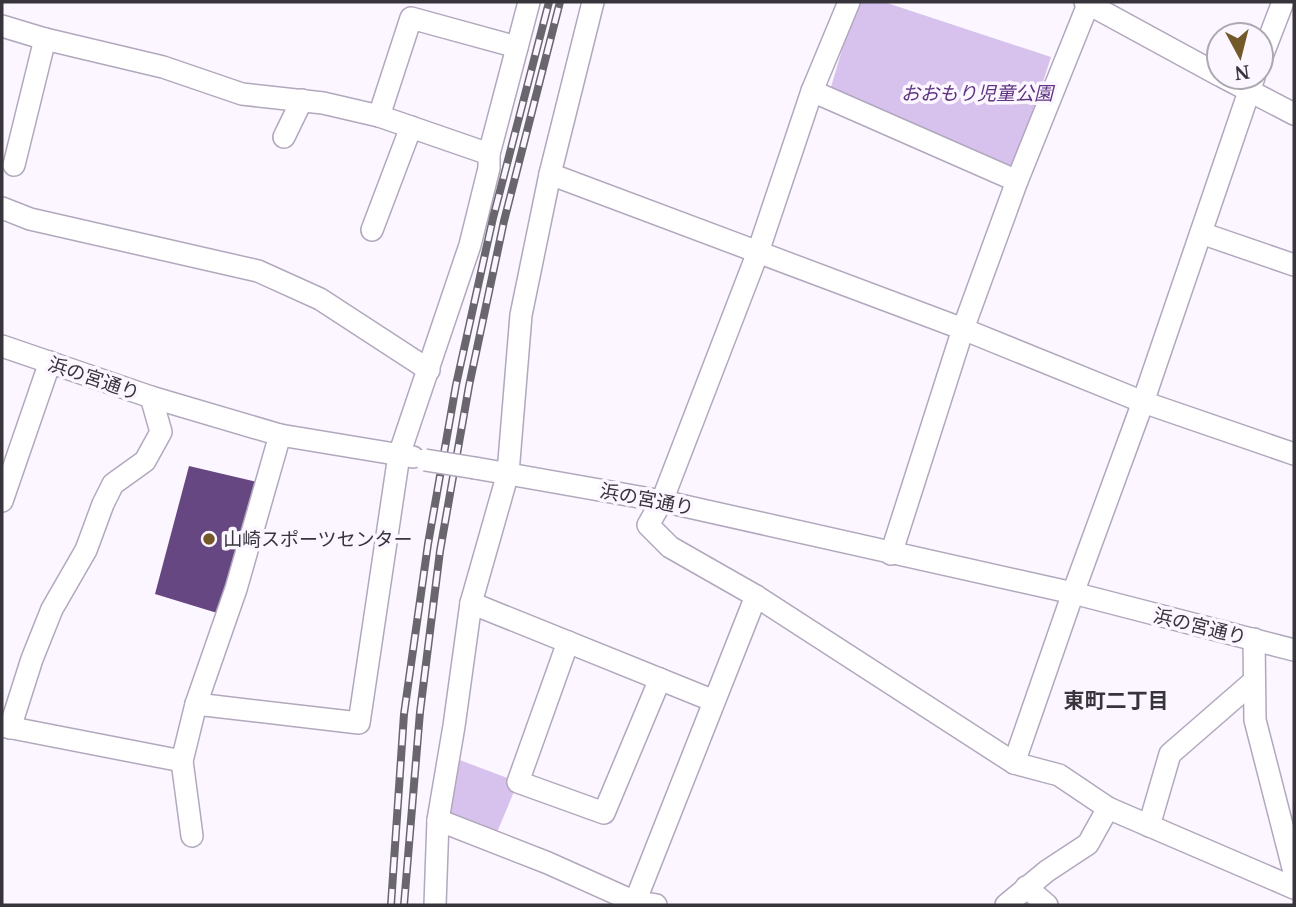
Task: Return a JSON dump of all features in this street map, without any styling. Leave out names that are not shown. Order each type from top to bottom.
[{"type":"street","points":[[196,704],[359,723],[399,455],[470,245],[489,168],[489,155],[529,2]]},
{"type":"street","points":[[435,905],[438,820],[471,603],[508,473],[521,315],[550,174],[593,2]]},
{"type":"street","points":[[849,2],[812,91],[758,252],[662,501],[648,525],[670,547],[756,596],[1014,763],[1059,775],[1108,808],[1294,888]]},
{"type":"street","points":[[891,554],[963,329],[1087,2],[1205,67]]},
{"type":"street","points":[[1275,23],[1283,2]]},
{"type":"street","points":[[379,116],[411,18],[517,47]]},
{"type":"street","points":[[2,26],[163,67],[242,94],[323,103],[379,116],[489,155]]},
{"type":"street","points":[[14,165],[45,39]]},
{"type":"street","points":[[812,91],[1017,181]]},
{"type":"street","points":[[1014,763],[1143,402],[1249,91]]},
{"type":"street","points":[[1261,91],[1294,114]]},
{"type":"street","points":[[284,136],[302,100]]},
{"type":"street","points":[[372,230],[411,127]]},
{"type":"street","points":[[550,174],[963,329],[1143,402],[1294,454]]},
{"type":"street","points":[[2,208],[30,219],[258,271],[320,299],[429,370]]},
{"type":"street","points":[[1201,233],[1294,265]]},
{"type":"street","name":"浜の宮通り","points":[[2,346],[151,397],[280,435],[662,501],[1073,593],[1294,650]]},
{"type":"street","points":[[2,501],[50,362]]},
{"type":"street","points":[[151,397],[162,432],[145,461],[113,484],[86,550],[52,609],[6,727],[182,761]]},
{"type":"street","points":[[192,836],[182,761],[196,704],[236,589],[280,435]]},
{"type":"street","points":[[438,820],[645,904],[714,701],[756,596]]},
{"type":"street","points":[[471,603],[714,701]]},
{"type":"street","points":[[1254,639],[1255,720],[1294,872]]},
{"type":"street","points":[[568,642],[518,782],[604,813],[660,679]]},
{"type":"street","points":[[1149,825],[1170,754],[1255,681]]},
{"type":"street","points":[[1006,905],[1026,887],[1088,844],[1108,808]]},
{"type":"street","points":[[1026,887],[1046,905]]},
{"type":"green space","name":"おおもり児童公園","points":[[856,2],[884,2],[1051,57],[1013,175],[831,87]]},
{"type":"green space","points":[[449,756],[518,782],[493,842],[438,820]]},
{"type":"building","name":"山崎スポーツセンター","points":[[189,466],[266,484],[227,616],[155,594]]},
{"type":"railway","points":[[391,905],[404,714],[428,544],[456,385],[493,218],[549,2]]},
{"type":"railway","points":[[404,905],[420,712],[440,551],[469,386],[504,221],[560,2]]},
{"type":"place","name":"山崎スポーツセンター","points":[[209,539]]},
{"type":"district","name":"東町二丁目","points":[[1116,700]]}]
